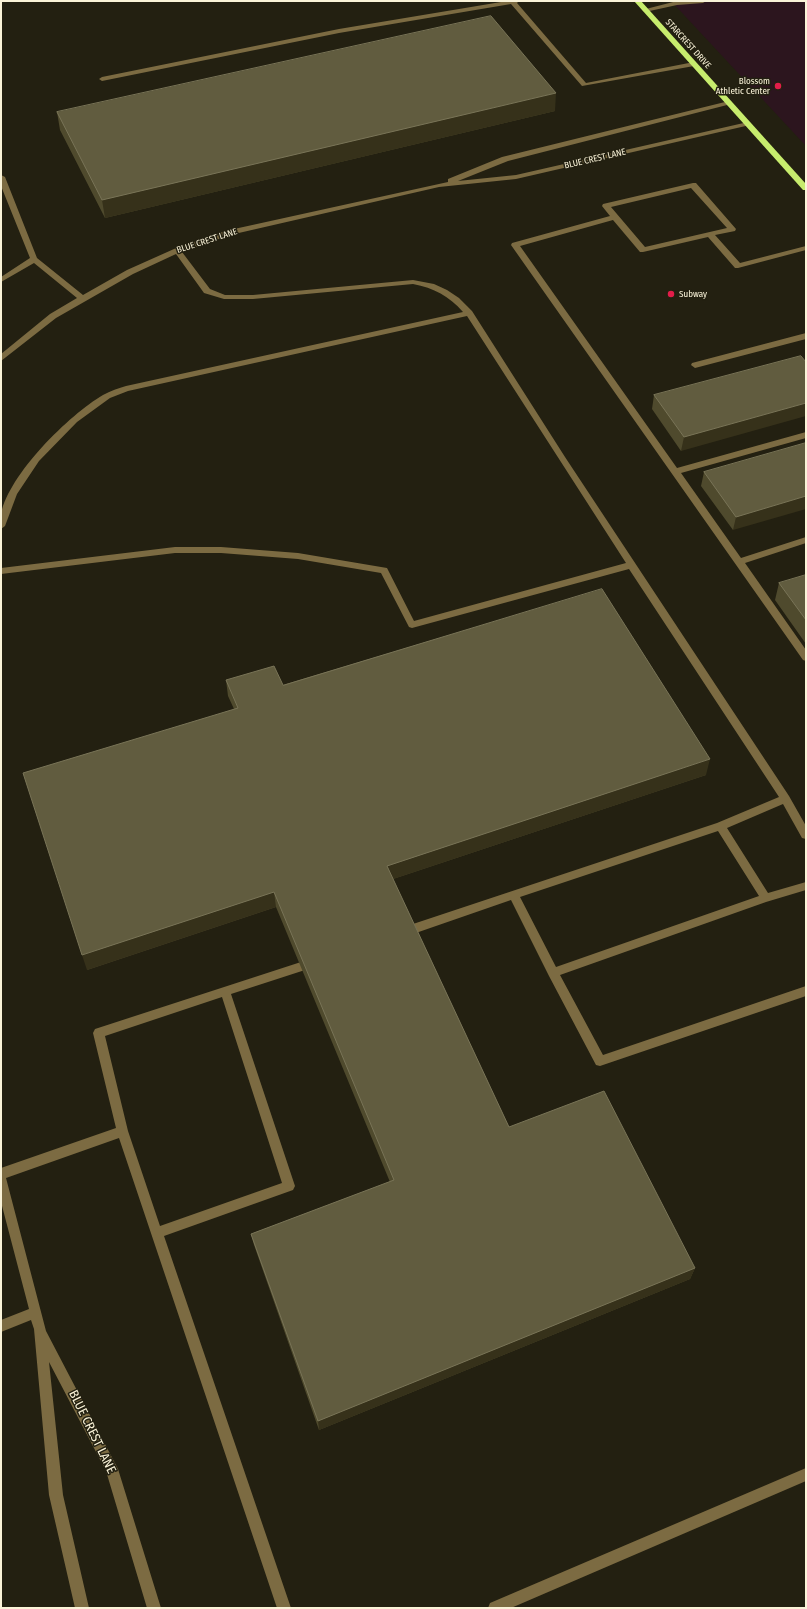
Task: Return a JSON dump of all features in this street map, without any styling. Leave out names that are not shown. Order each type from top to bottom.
[{"type":"main road","name":"STARCREST DRIVE","points":[[637,1],[806,188]]},
{"type":"street","points":[[102,80],[339,31],[514,1],[584,85],[694,64]]},
{"type":"street","points":[[645,10],[677,3],[703,1]]},
{"type":"street","name":"BLUE CREST LANE","points":[[439,185],[504,159],[729,104]]},
{"type":"street","name":"BLUE CREST LANE","points":[[1,358],[53,316],[82,298],[130,272],[177,250],[228,233],[439,185],[516,177],[748,124]]},
{"type":"street","points":[[1,177],[34,259],[82,298]]},
{"type":"street","points":[[693,185],[732,229],[643,250],[615,217],[606,206],[693,185]]},
{"type":"street","points":[[615,217],[515,245],[806,657]]},
{"type":"street","points":[[710,234],[738,266],[806,248]]},
{"type":"street","points":[[177,250],[207,291],[224,297],[252,297],[413,282],[433,285],[448,293],[469,313],[785,799],[806,835]]},
{"type":"street","points":[[1,280],[34,259]]},
{"type":"street","points":[[1,526],[12,492],[36,459],[74,420],[107,396],[126,389],[469,313]]},
{"type":"street","points":[[695,365],[806,336]]},
{"type":"street","points":[[675,472],[806,435]]},
{"type":"street","points":[[738,562],[806,540]]},
{"type":"street","points":[[1,571],[175,550],[222,550],[298,556],[384,570],[412,625],[632,565]]},
{"type":"street","points":[[410,930],[720,826],[785,799]]},
{"type":"street","points":[[720,826],[766,898]]},
{"type":"street","points":[[553,974],[766,898],[806,886]]},
{"type":"street","points":[[514,896],[553,974],[600,1061],[806,991]]},
{"type":"street","points":[[284,1608],[122,1131],[99,1033],[301,966]]},
{"type":"street","points":[[157,1233],[289,1186],[225,991]]},
{"type":"street","points":[[1,1174],[122,1131]]},
{"type":"street","name":"BLUE CREST LANE","points":[[1,1179],[40,1329],[112,1469],[154,1608]]},
{"type":"street","points":[[1,1326],[35,1312]]},
{"type":"street","name":"BLUE CREST LANE","points":[[40,1329],[56,1496],[82,1608]]},
{"type":"street","points":[[495,1608],[806,1474]]},
{"type":"shaded area","name":"Blossom Athletic Center","points":[[671,1],[806,1],[806,146]]},
{"type":"building","points":[[491,16],[556,93],[102,200],[57,112]]},
{"type":"building","points":[[801,356],[806,362],[806,403],[684,437],[654,395]]},
{"type":"building","points":[[806,443],[806,496],[736,517],[704,472]]},
{"type":"building","points":[[806,575],[806,620],[779,583]]},
{"type":"building","points":[[602,589],[710,759],[387,866],[509,1127],[604,1091],[695,1268],[318,1421],[251,1234],[394,1180],[274,892],[82,955],[23,773],[238,708],[226,680],[274,666],[283,685]]},
{"type":"place","name":"Blossom Athletic Center","points":[[778,86]]},
{"type":"place","name":"Subway","points":[[671,294]]}]
